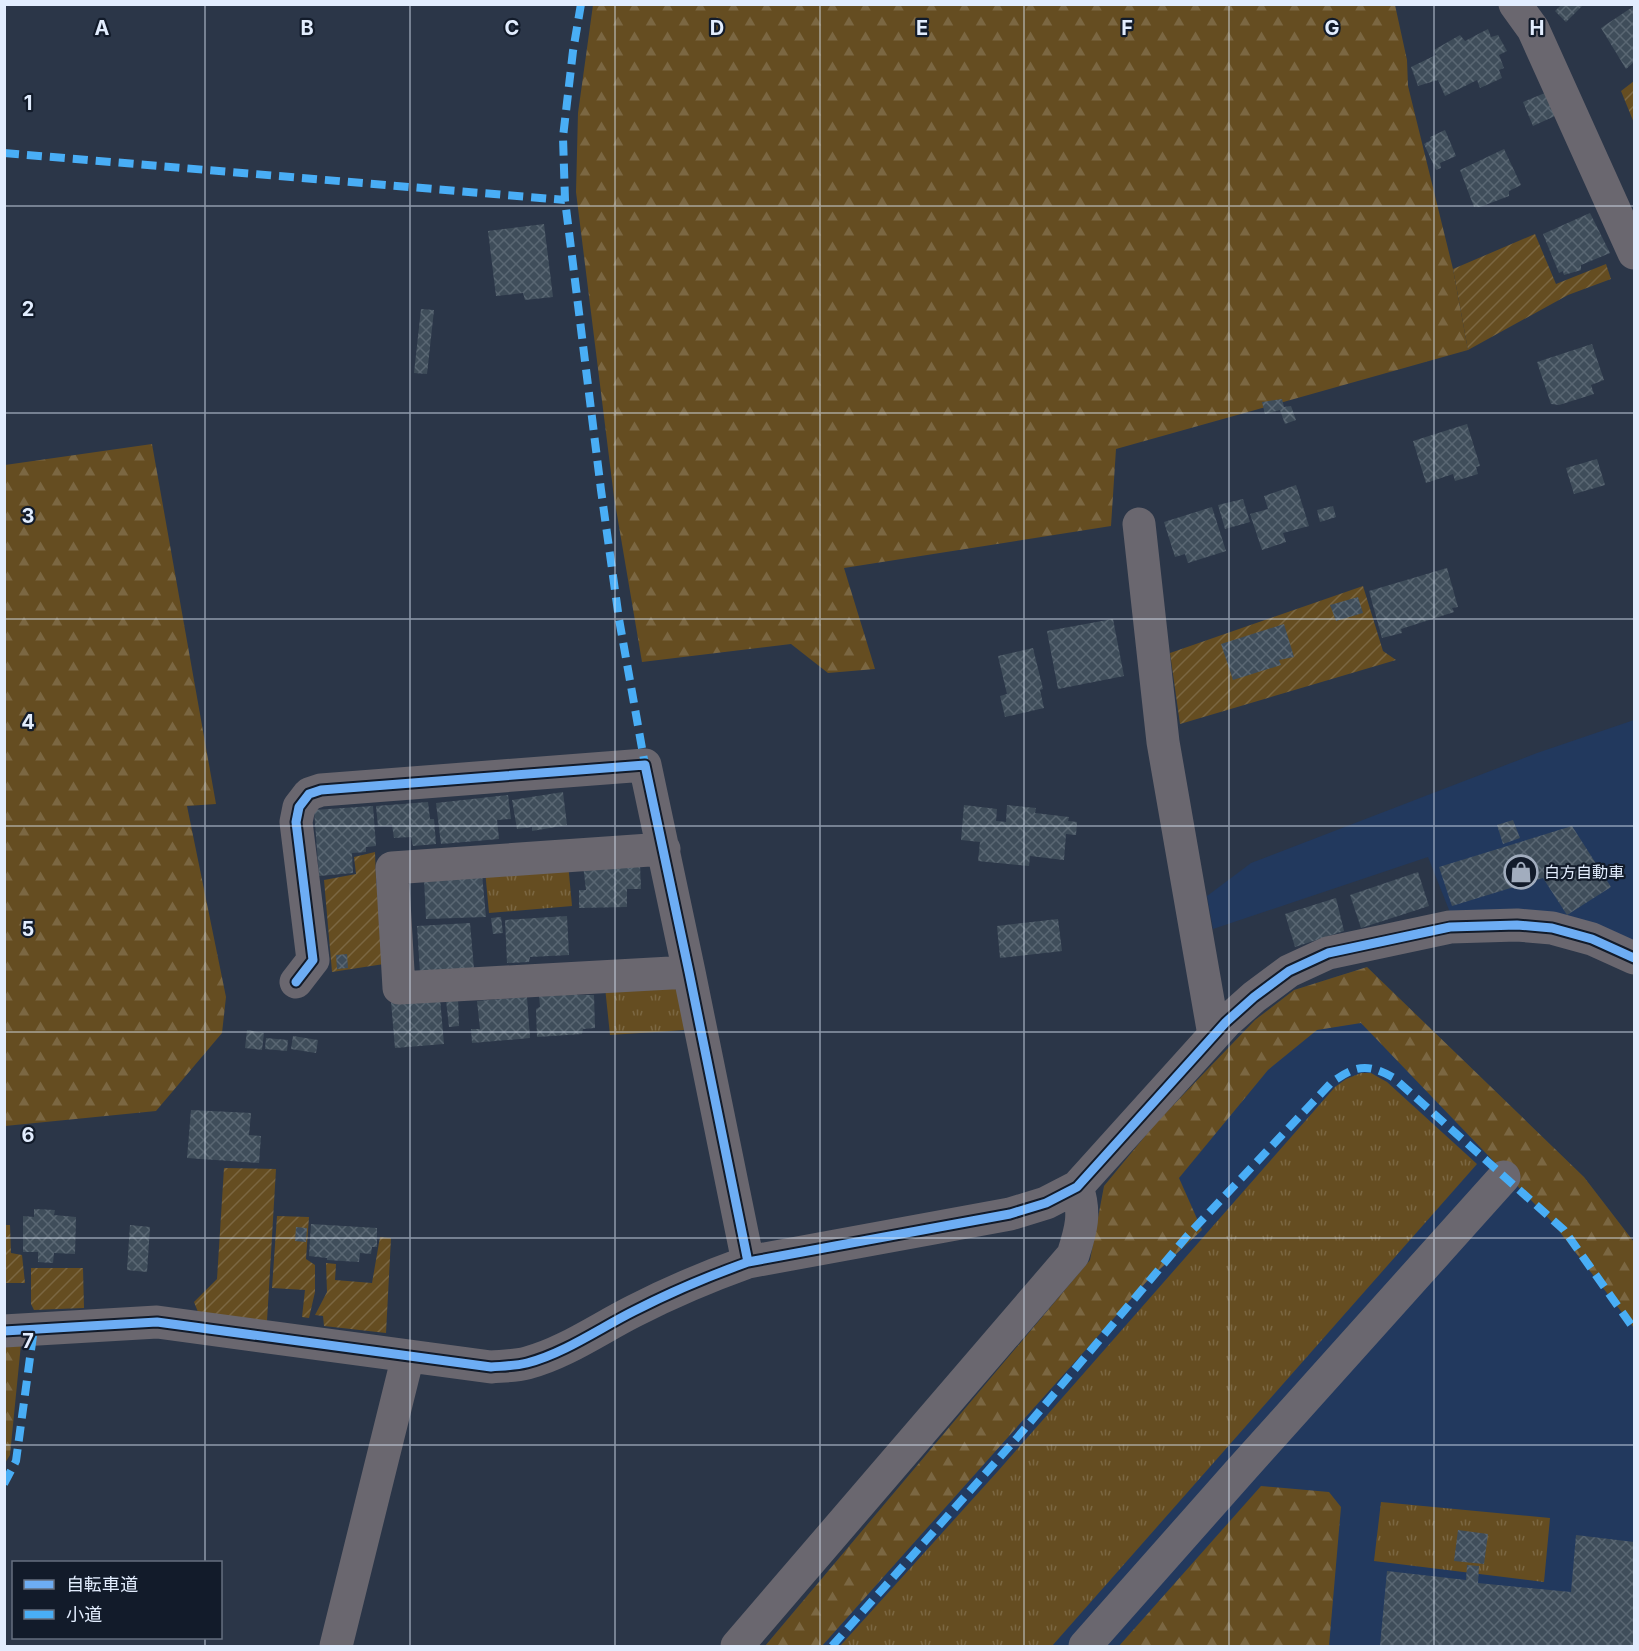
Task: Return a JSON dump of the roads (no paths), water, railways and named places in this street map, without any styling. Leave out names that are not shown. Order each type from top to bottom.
[{"type":"street","points":[[1515,4],[1533,29],[1635,253]]},
{"type":"street","points":[[1139,524],[1163,742],[1214,1035]]},
{"type":"street","points":[[296,982],[313,960],[296,822],[299,807],[309,794],[321,790],[645,765],[748,1262]]},
{"type":"street","points":[[663,849],[392,868],[399,988],[689,972]]},
{"type":"street","points":[[4,1331],[157,1323],[491,1367],[530,1362],[564,1349],[635,1310],[719,1272],[748,1262],[1010,1214],[1046,1203],[1077,1187],[1226,1022],[1254,997],[1288,971],[1328,953],[1450,927],[1517,925],[1552,928],[1592,939],[1635,958]]},
{"type":"street","points":[[1085,1647],[1504,1177]]},
{"type":"street","points":[[737,1647],[1073,1255],[1079,1238],[1082,1217],[1082,1201],[1077,1187]]},
{"type":"street","points":[[336,1647],[408,1356]]},
{"type":"place","name":"白方自動車","points":[[1521,872]]}]
